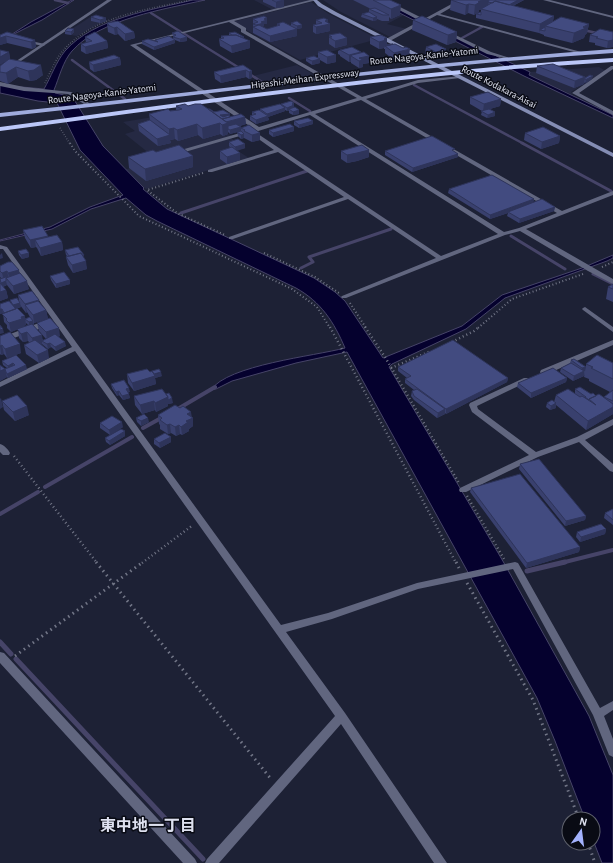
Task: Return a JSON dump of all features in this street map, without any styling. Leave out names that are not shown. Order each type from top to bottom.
[{"type":"highway","name":"Higashi-Meihan Expressway","points":[[0,123],[404,72],[497,63],[613,56]]},
{"type":"highway","name":"Higashi-Meihan Expressway","points":[[0,129],[352,83],[502,67],[613,60]]},
{"type":"main road","name":"Route Kodakara-Aisai","points":[[315,0],[320,5],[334,13],[613,155]]},
{"type":"main road","name":"Route Nagoya-Kanie-Yatomi","points":[[0,115],[58,110],[436,64],[613,52]]},
{"type":"street","points":[[0,74],[110,0]]},
{"type":"street","points":[[258,129],[132,44],[315,0]]},
{"type":"street","points":[[383,0],[431,24]]},
{"type":"street","points":[[388,40],[462,0]]},
{"type":"street","points":[[544,0],[613,17]]},
{"type":"street","points":[[437,14],[583,53]]},
{"type":"street","points":[[230,21],[324,77],[562,213]]},
{"type":"street","points":[[444,30],[489,53],[507,58]]},
{"type":"street","points":[[17,39],[43,45]]},
{"type":"street","points":[[613,67],[574,93],[613,113]]},
{"type":"street","points":[[170,155],[418,82],[460,77]]},
{"type":"street","points":[[0,84],[42,91],[73,94],[87,106]]},
{"type":"street","points":[[311,114],[503,234]]},
{"type":"street","points":[[251,131],[440,259]]},
{"type":"street","points":[[210,171],[279,150]]},
{"type":"street","points":[[344,297],[503,234],[521,229],[613,193]]},
{"type":"street","points":[[230,238],[349,197]]},
{"type":"street","points":[[521,229],[613,282]]},
{"type":"street","points":[[0,247],[4,248],[14,267],[33,295],[55,320],[76,348],[341,716],[441,863]]},
{"type":"street","points":[[585,309],[613,330]]},
{"type":"street","points":[[0,341],[55,320]]},
{"type":"street","points":[[535,454],[475,410],[473,405],[613,342]]},
{"type":"street","points":[[0,385],[76,348]]},
{"type":"street","points":[[463,490],[535,454],[580,439],[613,422]]},
{"type":"street","points":[[580,439],[613,469]]},
{"type":"street","points":[[278,630],[329,616],[392,596],[417,586],[515,565],[598,714],[613,752]]},
{"type":"street","points":[[3,659],[191,863]]},
{"type":"street","points":[[598,714],[613,705]]},
{"type":"street","points":[[211,863],[341,716]]},
{"type":"path","points":[[42,91],[62,52],[86,32],[119,18],[190,0]]},
{"type":"path","points":[[60,128],[75,151],[139,216],[292,289],[317,307],[325,318],[340,349],[403,462],[463,577],[533,700],[576,811]]},
{"type":"path","points":[[210,171],[147,190],[177,213],[230,238]]},
{"type":"path","points":[[264,253],[315,277],[344,297],[353,307],[385,357],[509,566]]},
{"type":"path","points":[[447,344],[474,331],[512,299],[589,269],[613,262]]},
{"type":"path","points":[[391,367],[433,350]]},
{"type":"path","points":[[3,450],[11,452],[113,584],[277,788]]},
{"type":"path","points":[[3,659],[113,584],[199,520]]},
{"type":"path","points":[[591,851],[595,863]]},
{"type":"shaded area","points":[[74,0],[42,20],[6,38],[31,22]]},
{"type":"shaded area","points":[[193,0],[205,0],[134,17],[116,23],[84,40],[72,51],[66,60],[54,90],[55,93],[73,98],[103,146],[144,188],[143,189],[167,209],[314,278],[335,292],[345,301],[383,358],[462,326],[502,295],[582,268],[613,255],[613,258],[607,261],[505,298],[466,329],[392,364],[389,367],[504,563],[589,716],[613,775],[613,863],[602,863],[597,851],[601,851],[601,811],[582,811],[537,698],[347,352],[296,363],[232,381],[211,390],[220,381],[234,374],[253,368],[345,348],[331,321],[320,306],[296,288],[146,215],[126,198],[91,209],[52,229],[0,241],[50,227],[90,207],[123,195],[80,150],[57,103],[38,101],[0,93],[0,85],[44,89],[62,55],[77,40],[107,23],[142,12]]},
{"type":"shaded area","points":[[254,0],[310,0],[310,1],[273,10]]},
{"type":"shaded area","points":[[323,0],[374,0],[404,15],[387,24],[407,29],[390,37],[341,12]]},
{"type":"shaded area","points":[[374,0],[379,0],[530,72],[529,75],[613,115],[613,118],[524,76]]},
{"type":"shaded area","points":[[311,2],[329,14],[378,39],[300,60],[232,22]]},
{"type":"shaded area","points":[[92,16],[110,21],[97,25],[77,36],[64,34]]},
{"type":"shaded area","points":[[297,65],[311,73],[309,76],[262,82],[253,76]]},
{"type":"shaded area","points":[[599,67],[606,71],[571,92],[573,95],[529,75],[530,72]]},
{"type":"shaded area","points":[[195,110],[232,136],[155,158],[125,134],[135,131],[123,122]]},
{"type":"shaded area","points":[[231,138],[246,148],[238,151],[249,158],[146,189],[124,170]]},
{"type":"building","points":[[272,0],[284,0],[276,2]]},
{"type":"building","points":[[373,0],[390,0],[401,5],[391,9]]},
{"type":"building","points":[[451,0],[482,0],[475,5],[466,5]]},
{"type":"building","points":[[489,0],[518,0],[509,5],[495,1],[493,3],[488,2]]},
{"type":"building","points":[[495,1],[554,16],[540,24],[481,9]]},
{"type":"building","points":[[375,8],[389,15],[383,15],[369,9]]},
{"type":"building","points":[[369,12],[377,17],[373,18],[362,14]]},
{"type":"building","points":[[96,15],[106,18],[100,20],[91,17]]},
{"type":"building","points":[[264,16],[267,18],[264,19],[267,20],[261,22],[264,23],[256,25],[253,24],[258,22],[253,19]]},
{"type":"building","points":[[422,16],[457,32],[448,35],[413,20]]},
{"type":"building","points":[[561,17],[589,24],[583,27],[586,28],[574,33],[545,26]]},
{"type":"building","points":[[324,18],[328,20],[325,21],[330,24],[316,27],[313,25],[322,23],[316,20]]},
{"type":"building","points":[[118,21],[134,32],[125,34],[117,27],[114,28],[107,23]]},
{"type":"building","points":[[297,21],[302,25],[297,26],[291,23]]},
{"type":"building","points":[[283,22],[297,29],[270,36],[253,27],[259,25],[267,29],[280,25],[277,24]]},
{"type":"building","points":[[68,28],[74,29],[71,32],[65,31]]},
{"type":"building","points":[[600,29],[613,32],[613,40],[608,41],[590,35]]},
{"type":"building","points":[[178,31],[187,37],[180,39],[173,37],[176,35],[172,33]]},
{"type":"building","points":[[7,32],[35,40],[31,42],[6,36],[0,38],[0,35]]},
{"type":"building","points":[[95,32],[107,41],[85,47],[81,44],[92,41],[85,37]]},
{"type":"building","points":[[235,32],[244,37],[229,33]]},
{"type":"building","points":[[340,33],[347,38],[335,41],[329,37],[332,37],[329,35]]},
{"type":"building","points":[[236,35],[250,41],[231,46],[219,39],[224,38],[221,36]]},
{"type":"building","points":[[381,35],[387,38],[384,39],[386,40],[379,42],[370,37]]},
{"type":"building","points":[[169,36],[175,40],[154,47],[142,41],[148,39],[158,42],[155,40]]},
{"type":"building","points":[[395,44],[403,48],[406,47],[410,49],[394,53],[385,46]]},
{"type":"building","points":[[436,44],[446,49],[436,52],[426,47]]},
{"type":"building","points":[[352,47],[361,52],[349,55],[340,50]]},
{"type":"building","points":[[0,50],[9,52],[0,57]]},
{"type":"building","points":[[327,50],[336,55],[327,57],[318,52]]},
{"type":"building","points":[[364,52],[369,56],[359,58],[363,60],[359,61],[351,56],[352,55]]},
{"type":"building","points":[[114,55],[120,58],[93,65],[89,62]]},
{"type":"building","points":[[314,56],[320,59],[312,61],[306,58]]},
{"type":"building","points":[[9,59],[41,65],[34,70],[28,71],[16,67],[6,73],[0,72],[0,66]]},
{"type":"building","points":[[553,64],[585,77],[575,81],[537,66]]},
{"type":"building","points":[[243,65],[252,71],[249,72],[246,70],[220,76],[214,72]]},
{"type":"building","points":[[590,75],[593,76],[585,80],[585,78]]},
{"type":"building","points":[[488,92],[501,99],[484,104],[470,97]]},
{"type":"building","points":[[291,101],[294,105],[287,108],[281,104]]},
{"type":"building","points":[[185,104],[188,106],[201,104],[228,123],[222,125],[220,123],[202,128],[197,124],[177,130],[174,128],[169,129],[149,114],[168,109],[170,111],[179,110],[182,109],[176,106]]},
{"type":"building","points":[[280,104],[285,108],[267,114],[260,109]]},
{"type":"building","points":[[295,107],[299,110],[293,112],[289,109]]},
{"type":"building","points":[[208,109],[214,112],[223,110],[230,114],[220,115],[223,117],[229,115],[230,117],[222,119]]},
{"type":"building","points":[[489,109],[495,112],[488,115],[481,111]]},
{"type":"building","points":[[259,110],[268,116],[256,120],[250,116],[256,114],[252,112]]},
{"type":"building","points":[[241,114],[245,117],[226,122],[222,119]]},
{"type":"building","points":[[308,118],[313,121],[299,125],[294,121]]},
{"type":"building","points":[[150,120],[170,135],[157,139],[138,124]]},
{"type":"building","points":[[236,124],[241,127],[230,130],[228,129],[228,126]]},
{"type":"building","points":[[290,124],[294,127],[273,133],[269,130]]},
{"type":"building","points":[[249,125],[260,133],[252,135],[241,128]]},
{"type":"building","points":[[543,127],[560,136],[542,142],[525,133]]},
{"type":"building","points":[[241,131],[244,134],[241,135],[237,132]]},
{"type":"building","points":[[432,136],[455,149],[452,150],[458,154],[413,168],[385,151]]},
{"type":"building","points":[[238,139],[245,144],[235,147],[229,142]]},
{"type":"building","points":[[179,145],[193,156],[145,169],[128,157],[153,150],[156,152]]},
{"type":"building","points":[[362,145],[369,150],[347,155],[341,151]]},
{"type":"building","points":[[232,147],[240,153],[227,157],[220,151]]},
{"type":"building","points":[[492,175],[534,199],[490,215],[449,189]]},
{"type":"building","points":[[542,199],[555,207],[520,219],[508,212]]},
{"type":"building","points":[[42,226],[48,236],[30,240],[23,230]]},
{"type":"building","points":[[57,235],[62,242],[40,248],[35,240]]},
{"type":"building","points":[[78,247],[84,255],[83,256],[81,253],[69,256],[65,250]]},
{"type":"building","points":[[26,249],[29,253],[21,255],[18,251]]},
{"type":"building","points":[[81,253],[86,261],[72,265],[66,257]]},
{"type":"building","points":[[8,262],[12,262],[19,270],[2,273],[0,271],[0,266]]},
{"type":"building","points":[[64,272],[70,280],[56,284],[50,276]]},
{"type":"building","points":[[20,273],[27,281],[13,286],[6,278]]},
{"type":"building","points":[[7,277],[6,281],[1,283],[0,279]]},
{"type":"building","points":[[0,283],[6,290],[0,292]]},
{"type":"building","points":[[613,284],[613,289],[608,287]]},
{"type":"building","points":[[32,291],[39,300],[25,304],[18,295]]},
{"type":"building","points":[[17,298],[20,303],[13,305],[10,300]]},
{"type":"building","points":[[9,301],[16,309],[4,313],[2,309],[0,309],[0,304]]},
{"type":"building","points":[[38,301],[46,310],[33,315],[25,305]]},
{"type":"building","points":[[17,308],[25,316],[21,317],[22,319],[9,323],[2,314]]},
{"type":"building","points":[[30,317],[33,321],[29,322],[25,319]]},
{"type":"building","points":[[50,318],[59,328],[46,332],[37,323]]},
{"type":"building","points":[[32,324],[42,335],[32,338],[27,332],[21,334],[17,329]]},
{"type":"building","points":[[10,332],[20,344],[5,349],[2,345],[0,346],[0,336]]},
{"type":"building","points":[[55,334],[65,342],[55,347],[50,343],[47,344],[42,341]]},
{"type":"building","points":[[35,340],[48,350],[37,355],[24,345]]},
{"type":"building","points":[[453,340],[508,378],[446,409],[405,379],[411,376],[398,367]]},
{"type":"building","points":[[16,355],[26,365],[7,374],[5,369],[15,365],[13,363],[8,366],[2,361]]},
{"type":"building","points":[[597,355],[613,363],[613,379],[586,364]]},
{"type":"building","points":[[574,359],[586,367],[582,368],[571,360]]},
{"type":"building","points":[[571,363],[584,371],[574,376],[561,368]]},
{"type":"building","points":[[0,365],[5,369],[0,371]]},
{"type":"building","points":[[553,368],[567,378],[531,393],[518,383]]},
{"type":"building","points":[[147,369],[150,372],[152,371],[155,376],[132,383],[127,374]]},
{"type":"building","points":[[159,369],[161,372],[154,374],[152,371]]},
{"type":"building","points":[[124,380],[129,388],[126,389],[129,394],[122,396],[119,391],[116,392],[111,384]]},
{"type":"building","points":[[580,387],[596,396],[589,400],[575,389]]},
{"type":"building","points":[[162,389],[168,397],[155,403],[154,401],[140,405],[134,396]]},
{"type":"building","points":[[417,389],[445,409],[438,413],[414,396],[412,391]]},
{"type":"building","points":[[568,389],[596,405],[589,399],[599,394],[613,404],[613,407],[588,421],[556,395]]},
{"type":"building","points":[[613,390],[613,401],[604,397]]},
{"type":"building","points":[[169,393],[172,398],[168,400],[166,394]]},
{"type":"building","points":[[17,395],[27,406],[13,412],[2,401]]},
{"type":"building","points":[[552,400],[556,403],[551,406],[547,403]]},
{"type":"building","points":[[175,405],[180,408],[183,406],[191,412],[187,414],[193,418],[186,421],[188,422],[181,427],[179,425],[175,427],[170,424],[167,425],[160,420],[162,418],[158,415]]},
{"type":"building","points":[[144,414],[148,418],[141,421],[136,418]]},
{"type":"building","points":[[112,416],[122,422],[109,430],[100,423]]},
{"type":"building","points":[[121,429],[125,431],[109,441],[105,438]]},
{"type":"building","points":[[165,433],[171,437],[159,443],[154,439]]},
{"type":"building","points":[[539,459],[586,516],[566,521],[520,464]]},
{"type":"building","points":[[520,474],[580,547],[527,563],[471,488]]},
{"type":"building","points":[[613,509],[613,520],[605,513]]},
{"type":"building","points":[[601,524],[606,529],[581,537],[577,532]]},
{"type":"waterway","points":[[55,0],[68,3]]},
{"type":"waterway","points":[[151,13],[181,32]]},
{"type":"waterway","points":[[462,38],[482,27]]},
{"type":"waterway","points":[[583,30],[597,33]]},
{"type":"waterway","points":[[183,33],[241,69]]},
{"type":"waterway","points":[[72,60],[125,99]]},
{"type":"waterway","points":[[248,73],[262,82]]},
{"type":"waterway","points":[[414,85],[524,144]]},
{"type":"waterway","points":[[289,98],[310,111]]},
{"type":"waterway","points":[[522,143],[611,191]]},
{"type":"waterway","points":[[181,213],[307,171]]},
{"type":"waterway","points":[[301,268],[313,262],[309,257],[391,229]]},
{"type":"waterway","points":[[511,236],[565,269]]},
{"type":"waterway","points":[[593,274],[613,284]]},
{"type":"waterway","points":[[176,410],[215,387]]},
{"type":"waterway","points":[[143,428],[163,417]]},
{"type":"waterway","points":[[45,487],[132,437]]},
{"type":"waterway","points":[[0,514],[38,492]]},
{"type":"waterway","points":[[565,562],[613,550]]},
{"type":"waterway","points":[[527,571],[565,562]]},
{"type":"waterway","points":[[561,563],[565,562]]},
{"type":"waterway","points":[[0,642],[11,654]]},
{"type":"waterway","points":[[16,659],[203,859]]},
{"type":"district","name":"東中地一丁目","points":[[148,826]]}]
